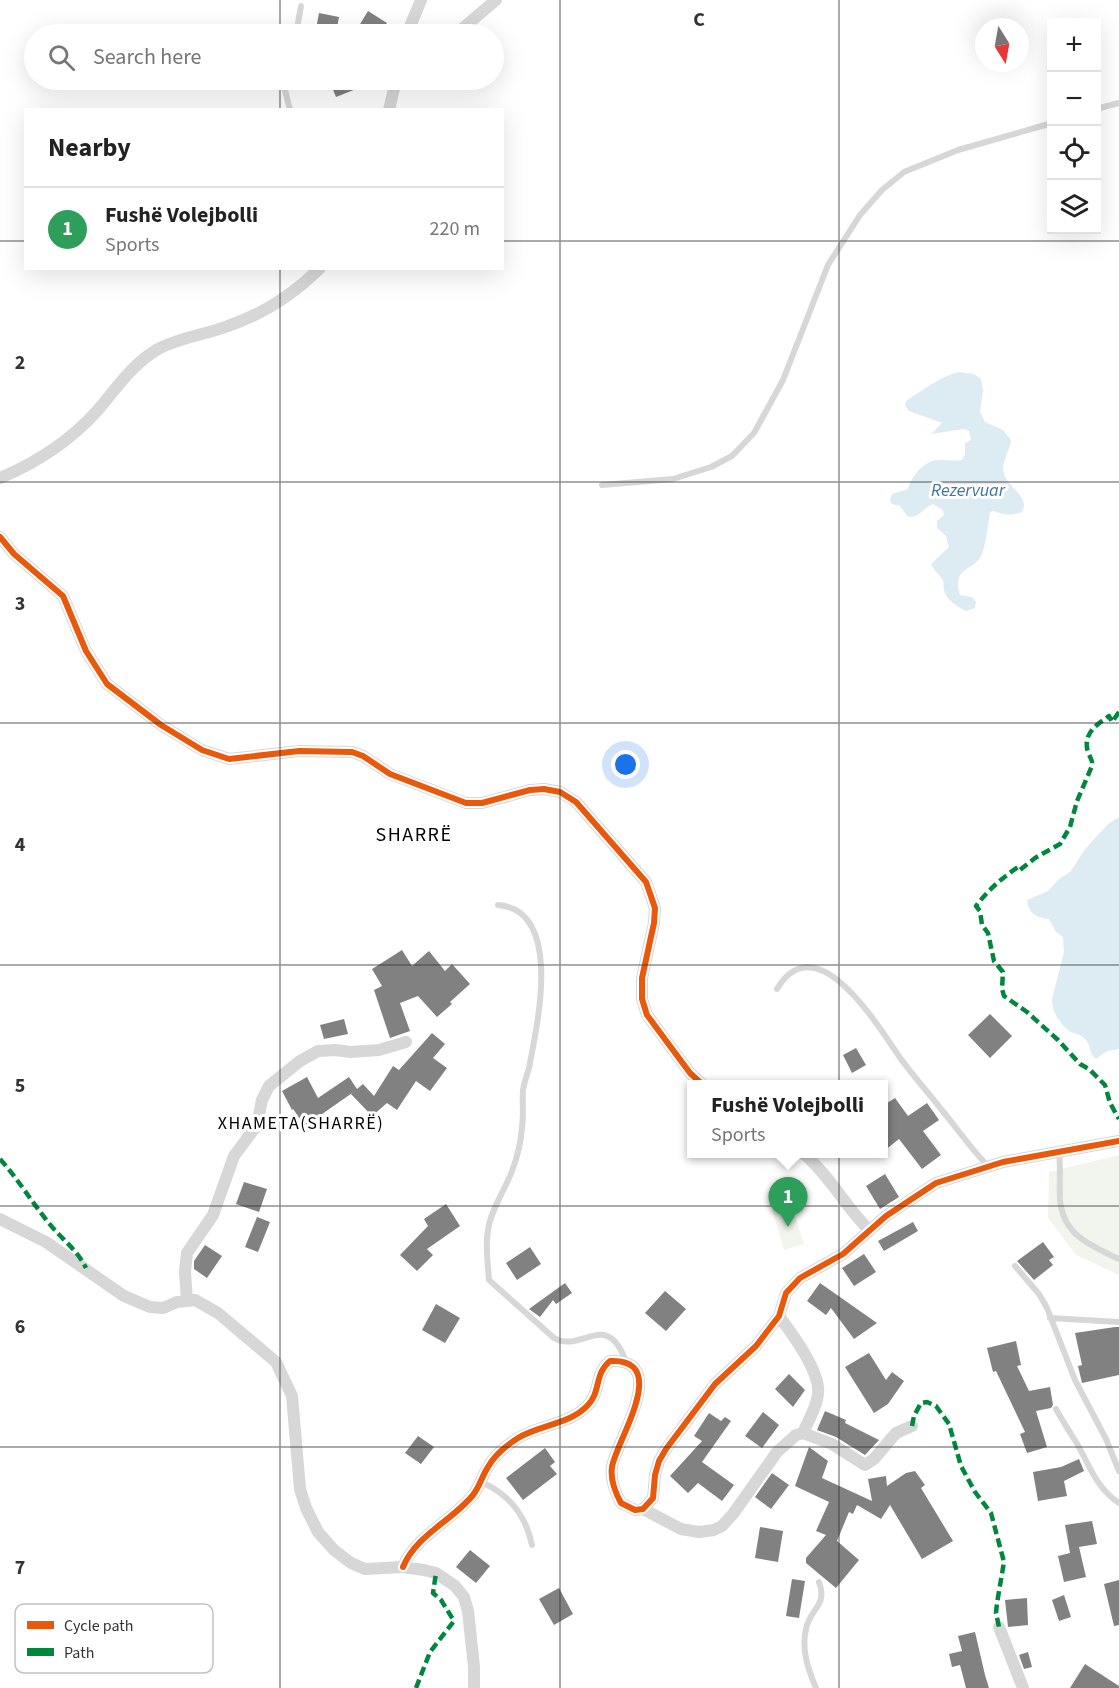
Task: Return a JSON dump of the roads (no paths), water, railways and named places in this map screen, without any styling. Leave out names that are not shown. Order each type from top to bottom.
[{"type":"street","points":[[411,24],[421,0]]},
{"type":"street","points":[[468,24],[496,0]]},
{"type":"street","points":[[390,108],[395,90]]},
{"type":"street","points":[[0,478],[26,467],[51,452],[78,431],[137,363],[184,338],[227,327],[251,317],[284,300],[318,270]]},
{"type":"street","points":[[0,537],[14,554],[63,596],[86,651],[107,684],[161,724],[202,750],[229,759],[299,751],[352,752],[363,756],[390,774],[466,803],[482,803],[530,790],[544,789],[560,792],[576,802],[646,882],[655,908],[654,924],[642,978],[642,999],[647,1015],[698,1080]]},
{"type":"street","points":[[187,1300],[185,1272],[187,1253],[213,1215],[234,1156],[257,1125],[262,1100],[269,1086],[300,1060],[318,1051],[379,1050],[406,1042]]},
{"type":"street","points":[[643,1509],[653,1498],[655,1475],[666,1449],[715,1384],[756,1346],[779,1316],[786,1293],[800,1278],[843,1254],[869,1230],[927,1188],[951,1177],[988,1166],[1119,1140]]},
{"type":"street","points":[[808,1158],[826,1176],[869,1230]]},
{"type":"street","points":[[0,1219],[46,1242],[124,1296],[150,1307],[163,1308],[177,1302],[195,1300],[218,1313],[276,1362],[292,1396],[300,1489],[306,1508],[318,1532],[334,1550],[365,1569],[403,1567],[436,1573],[455,1586],[464,1597],[468,1611],[474,1688]]},
{"type":"street","points":[[779,1316],[798,1342],[816,1378],[818,1387],[817,1401],[803,1433]]},
{"type":"street","points":[[403,1567],[414,1548],[463,1506],[481,1482],[488,1466],[507,1446],[529,1432],[566,1419],[584,1409],[593,1399],[602,1368],[610,1361],[626,1362],[633,1368],[639,1384],[637,1405],[614,1459],[613,1485],[621,1503],[635,1510],[643,1509],[681,1529],[714,1530],[722,1526],[777,1452],[796,1435],[803,1433],[831,1444],[866,1465],[896,1433],[912,1426]]},
{"type":"street","points":[[999,1627],[1023,1688]]},
{"type":"lane","points":[[298,24],[301,6]]},
{"type":"lane","points":[[285,90],[290,108]]},
{"type":"lane","points":[[1101,108],[1119,103]]},
{"type":"lane","points":[[602,485],[673,479],[711,467],[732,456],[753,433],[783,380],[828,266],[860,216],[882,190],[904,172],[958,150],[1047,124]]},
{"type":"lane","points":[[498,905],[510,906],[520,912],[535,930],[540,944],[540,986],[529,1070],[524,1090],[522,1128],[511,1172],[488,1229],[489,1280],[548,1334],[566,1342],[593,1335],[607,1336],[612,1338],[622,1350],[626,1362]]},
{"type":"lane","points":[[777,989],[791,972],[802,968],[813,968],[840,981],[855,995],[901,1059],[988,1166]]},
{"type":"lane","points":[[1059,1153],[1060,1200],[1064,1221],[1085,1243],[1119,1259]]},
{"type":"lane","points":[[1015,1266],[1039,1294],[1075,1380],[1118,1462],[1119,1471]]},
{"type":"lane","points":[[1050,1318],[1119,1322]]},
{"type":"lane","points":[[1056,1409],[1100,1487],[1119,1503]]},
{"type":"lane","points":[[481,1482],[504,1494],[513,1505],[524,1523],[532,1545]]},
{"type":"lane","points":[[816,1688],[806,1660],[804,1642],[806,1627],[822,1599],[823,1592],[819,1582]]},
{"type":"water","name":"Rezervuar","points":[[959,372],[974,374],[981,379],[983,391],[980,411],[985,422],[1003,430],[1011,440],[1003,472],[1024,502],[1022,512],[1005,514],[990,512],[986,541],[981,556],[964,571],[958,580],[960,595],[972,597],[976,602],[975,608],[966,611],[947,597],[943,580],[931,564],[949,547],[946,536],[937,528],[937,521],[944,515],[943,510],[933,504],[918,515],[911,517],[907,516],[900,506],[892,504],[890,500],[892,494],[908,489],[915,474],[928,463],[938,460],[962,460],[965,454],[965,443],[971,440],[969,431],[964,429],[931,434],[942,423],[909,411],[905,405],[907,400],[932,384]]},
{"type":"water","points":[[1119,817],[1119,1049],[1107,1051],[1096,1059],[1086,1040],[1067,1029],[1055,1013],[1052,999],[1064,952],[1063,937],[1056,932],[1049,919],[1037,916],[1031,911],[1027,900],[1048,891],[1059,879],[1070,872],[1086,848],[1108,824]]},
{"type":"place","name":"Fushë Volejbolli","points":[[788,1227]]},
{"type":"district","name":"SHARRË","points":[[414,834]]},
{"type":"district","name":"XHAMETA(SHARRË)","points":[[301,1123]]}]
